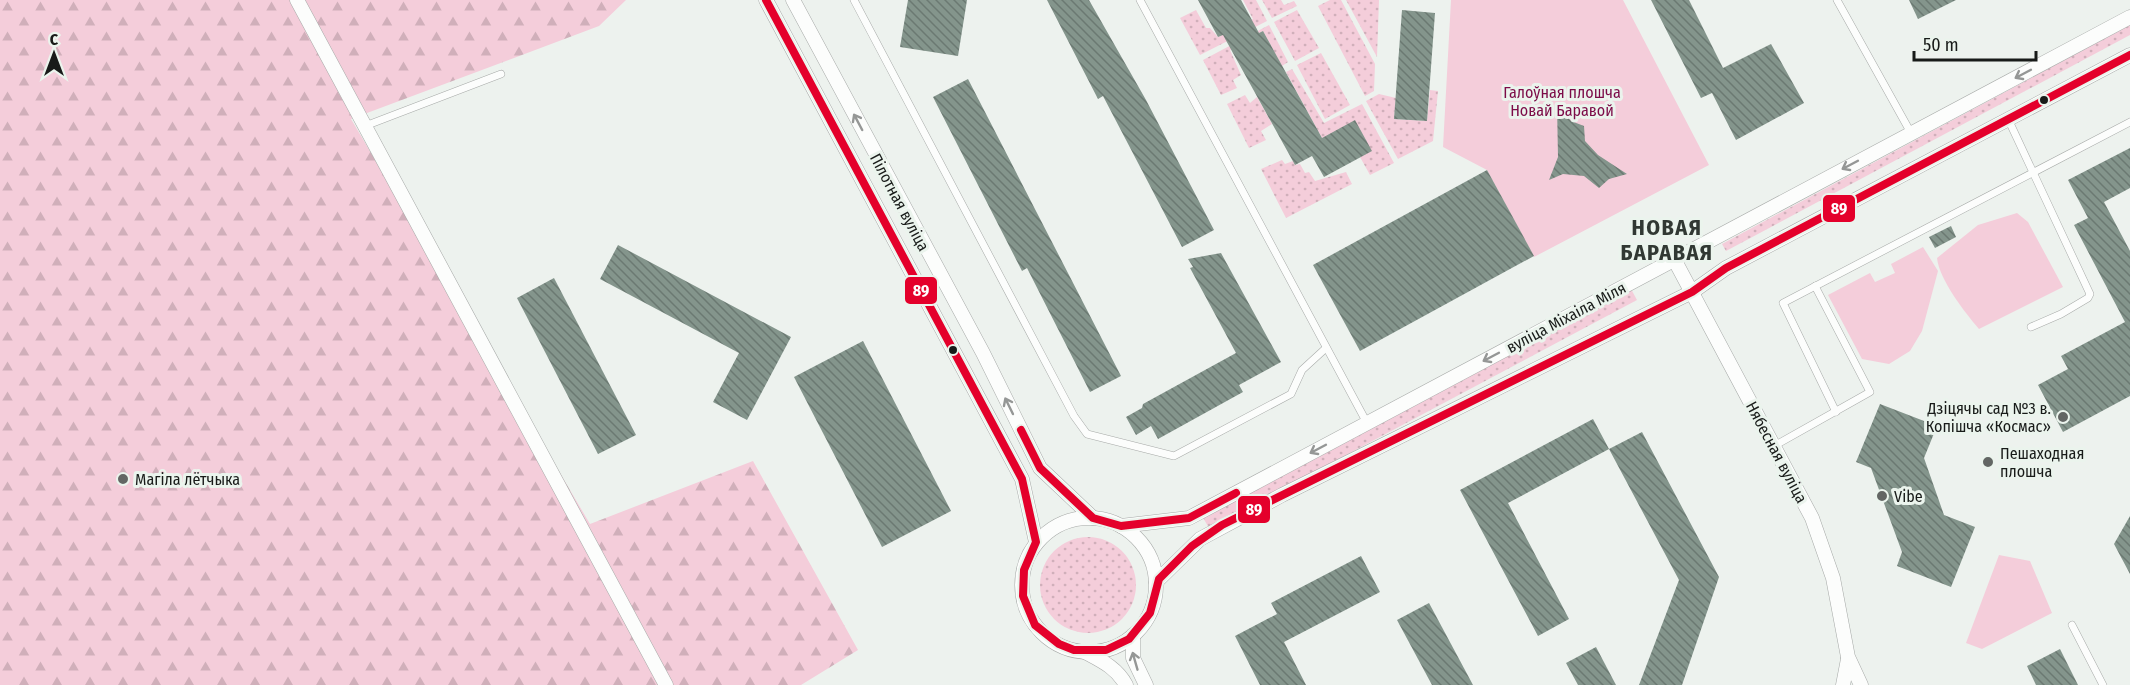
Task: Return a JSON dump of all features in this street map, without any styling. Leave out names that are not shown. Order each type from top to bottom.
[{"type":"street","points":[[297,0],[666,685]]},
{"type":"street","name":"Пілотная вуліца","points":[[766,0],[1022,478],[1036,542]]},
{"type":"street","name":"Пілотная вуліца","points":[[793,0],[983,353],[1040,468],[1093,518]]},
{"type":"street","name":"вуліца Міхаіла Міля","points":[[1121,526],[1189,518],[2130,17]]},
{"type":"street","name":"вуліца Міхаіла Міля","points":[[1156,582],[1200,539],[1282,495],[1692,292],[1726,268],[2009,121],[2130,55]]},
{"type":"street","name":"Нябесная вуліца","points":[[1674,260],[1808,510],[1824,548],[1835,585],[1848,657],[1861,685]]},
{"type":"street","points":[[1085,652],[1106,650],[1126,641],[1143,626],[1153,605],[1156,582],[1153,565],[1146,549],[1135,536],[1121,526],[1093,518],[1072,520],[1052,528],[1036,542],[1024,571],[1022,581],[1024,602],[1032,621],[1047,637],[1065,648],[1085,652],[1105,662],[1120,675],[1126,685]]},
{"type":"street","points":[[1133,635],[1133,658],[1146,685]]},
{"type":"street","name":"Нябесная вуліца","points":[[1843,685],[1848,657]]},
{"type":"lane","points":[[854,0],[1074,416],[1087,434],[1174,456],[1291,394],[1302,370],[1326,348]]},
{"type":"lane","points":[[1140,0],[1367,423]]},
{"type":"lane","points":[[1837,0],[1911,133]]},
{"type":"lane","points":[[365,126],[501,74]]},
{"type":"lane","points":[[2009,121],[2090,294],[2088,298],[2061,314],[2031,327]]},
{"type":"lane","points":[[1836,412],[1783,303],[2032,171],[2130,122]]},
{"type":"lane","points":[[1774,446],[1870,392],[1815,286]]},
{"type":"lane","points":[[2072,625],[2103,685]]},
{"type":"green space","points":[[0,0],[626,0],[599,26],[351,119],[590,524],[753,461],[858,650],[801,685],[0,685]]},
{"type":"green space","points":[[1243,0],[1256,0],[1267,21],[1200,55],[1180,18],[1196,10],[1206,28],[1210,28],[1218,37],[1253,19]]},
{"type":"green space","points":[[1262,0],[1281,0],[1284,5],[1294,1],[1297,6],[1272,18]]},
{"type":"green space","points":[[1330,0],[1341,0],[1375,64],[1374,91],[1365,96],[1318,6]]},
{"type":"green space","points":[[1346,0],[1379,0],[1377,57]]},
{"type":"green space","name":"Галоўная плошча Новай Баравой","points":[[1451,0],[1623,0],[1709,165],[1534,257],[1487,170],[1443,147]]},
{"type":"green space","points":[[1297,10],[1319,48],[1295,61],[1274,22]]},
{"type":"green space","points":[[1269,25],[1288,62],[1282,66],[1263,31],[1230,50],[1241,75],[1233,80],[1237,88],[1221,95],[1203,60]]},
{"type":"green space","points":[[2130,25],[2130,35],[1726,251],[1722,244]]},
{"type":"green space","points":[[1321,53],[1350,105],[1325,119],[1297,65]]},
{"type":"green space","points":[[1292,69],[1324,123],[1362,104],[1394,163],[1370,175],[1360,157],[1322,138],[1286,72]]},
{"type":"green space","points":[[1430,90],[1438,91],[1433,141],[1398,159],[1366,101],[1379,94],[1396,98],[1394,119],[1427,121]]},
{"type":"green space","points":[[1245,95],[1250,103],[1257,97],[1272,124],[1261,131],[1266,140],[1249,148],[1227,104]]},
{"type":"green space","points":[[1282,160],[1285,164],[1293,161],[1295,165],[1300,164],[1305,173],[1309,172],[1315,181],[1346,172],[1352,184],[1286,218],[1261,169]]},
{"type":"green space","points":[[2017,213],[2028,222],[2063,287],[1979,329],[1947,285],[1937,258],[1978,225]]},
{"type":"green space","points":[[1923,247],[1938,271],[1922,331],[1910,351],[1889,364],[1862,359],[1828,295],[1870,273],[1875,282],[1895,273],[1891,264]]},
{"type":"green space","points":[[1631,289],[1637,300],[1209,528],[1202,516]]},
{"type":"green space","points":[[1088,537],[1106,540],[1122,551],[1133,567],[1136,585],[1133,603],[1122,619],[1106,630],[1088,633],[1070,630],[1054,619],[1043,603],[1040,585],[1043,567],[1054,551],[1070,540]]},
{"type":"green space","points":[[1999,555],[2030,561],[2052,613],[1982,649],[1966,643]]},
{"type":"building","points":[[908,0],[967,0],[958,56],[900,47]]},
{"type":"building","points":[[1047,0],[1089,0],[1146,100],[1214,230],[1182,247],[1103,96],[1098,99]]},
{"type":"building","points":[[1198,0],[1241,0],[1259,33],[1263,31],[1322,138],[1355,120],[1372,151],[1324,177],[1312,156],[1295,165],[1223,35],[1218,37]]},
{"type":"building","points":[[1651,0],[1689,0],[1723,68],[1771,44],[1804,103],[1736,140],[1712,93],[1701,98]]},
{"type":"building","points":[[1909,0],[1956,0],[1918,19]]},
{"type":"building","points":[[1402,10],[1435,13],[1427,121],[1394,119]]},
{"type":"building","points":[[968,79],[1121,376],[1090,392],[1027,268],[1022,271],[933,97]]},
{"type":"building","points":[[1557,105],[1571,121],[1584,126],[1585,141],[1598,155],[1627,174],[1609,179],[1599,188],[1584,176],[1563,174],[1549,180],[1558,157]]},
{"type":"building","points":[[2130,148],[2130,188],[2104,202],[2130,251],[2130,396],[2063,432],[2038,385],[2068,369],[2061,356],[2125,322],[2074,225],[2088,218],[2068,180]]},
{"type":"building","points":[[1487,170],[1534,256],[1360,351],[1313,265]]},
{"type":"building","points":[[1951,226],[1956,237],[1935,248],[1929,237]]},
{"type":"building","points":[[618,245],[791,337],[747,420],[713,402],[739,353],[600,279]]},
{"type":"building","points":[[1221,253],[1281,362],[1239,385],[1243,392],[1158,439],[1151,426],[1136,435],[1126,417],[1142,408],[1143,404],[1236,353],[1190,268],[1193,267],[1188,259]]},
{"type":"building","points":[[554,278],[636,435],[598,454],[517,298]]},
{"type":"building","points":[[863,341],[951,511],[882,547],[794,377]]},
{"type":"building","points":[[1880,404],[1937,426],[1924,458],[1944,515],[1975,527],[1951,587],[1897,566],[1902,552],[1871,468],[1856,462]]},
{"type":"building","points":[[1593,419],[1609,449],[1508,503],[1569,619],[1538,636],[1460,490]]},
{"type":"building","points":[[1642,432],[1719,577],[1682,685],[1639,685],[1679,580],[1609,449]]},
{"type":"building","points":[[2130,516],[2130,574],[2114,544]]},
{"type":"building","points":[[1361,556],[1380,592],[1284,642],[1306,685],[1260,685],[1235,636],[1277,614],[1271,603]]},
{"type":"building","points":[[1429,603],[1473,685],[1432,685],[1397,620]]},
{"type":"building","points":[[1596,647],[1616,685],[1578,685],[1566,663]]},
{"type":"building","points":[[2060,649],[2078,685],[2036,685],[2027,666]]},
{"type":"transit line","name":"89","points":[[766,0],[1022,479],[1036,542],[1024,570],[1023,596],[1035,625],[1059,644],[1074,650],[1106,650],[1129,639],[1150,613],[1159,579],[1192,546],[1222,525],[1692,292],[1726,268],[2130,55]]},
{"type":"transit line","name":"89","points":[[1021,430],[1040,468],[1093,518],[1121,526],[1189,518],[1236,493]]},
{"type":"place","name":"Дзіцячы сад №3 в. Копішча «Космас»","points":[[2063,417]]},
{"type":"place","name":"Пешаходная плошча","points":[[1988,462]]},
{"type":"place","name":"Магіла лётчыка","points":[[123,479]]},
{"type":"place","name":"Vibe","points":[[1882,496]]},
{"type":"district","name":"НОВАЯ БАРАВАЯ","points":[[1667,240]]}]
